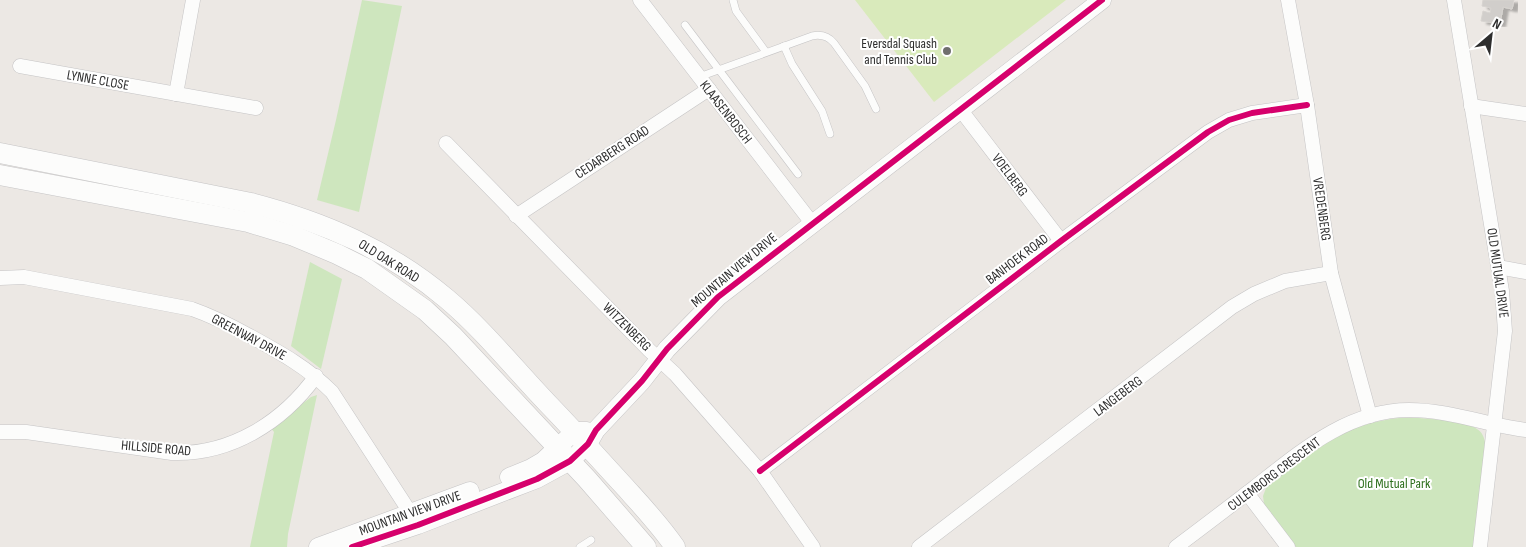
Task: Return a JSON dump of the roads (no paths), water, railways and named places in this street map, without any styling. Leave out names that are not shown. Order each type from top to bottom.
[{"type":"main road","name":"OLD OAK ROAD","points":[[0,153],[251,203],[292,214],[331,228],[354,239],[406,269],[447,299],[586,435],[675,547]]},
{"type":"main road","name":"OLD OAK ROAD","points":[[0,175],[248,222],[294,236],[337,254],[367,270],[425,310],[453,336],[564,454],[646,547]]},
{"type":"street","points":[[176,94],[193,0]]},
{"type":"street","name":"KLAASENBOSCH","points":[[640,0],[812,223]]},
{"type":"street","name":"MOUNTAIN VIEW DRIVE","points":[[352,547],[525,471],[543,461],[564,454],[642,381],[659,359],[718,297],[1102,0]]},
{"type":"street","name":"VREDENBERG","points":[[1288,0],[1307,105],[1331,273],[1370,416]]},
{"type":"street","name":"OLD MUTUAL DRIVE","points":[[1454,0],[1502,290],[1505,331],[1480,547]]},
{"type":"street","name":"LYNNE CLOSE","points":[[20,66],[256,108]]},
{"type":"street","name":"CEDARBERG ROAD","points":[[516,216],[709,89]]},
{"type":"street","name":"BANHOEK ROAD","points":[[760,471],[1061,241],[1208,132],[1229,120],[1252,113],[1307,105]]},
{"type":"street","points":[[1471,106],[1526,114]]},
{"type":"street","name":"VOELBERG","points":[[960,109],[1061,241]]},
{"type":"street","name":"WITZENBERG","points":[[446,143],[516,216],[681,380],[760,471],[813,547]]},
{"type":"street","points":[[1498,267],[1526,272]]},
{"type":"street","name":"LANGEBERG","points":[[919,547],[1232,308],[1254,294],[1285,281],[1331,273]]},
{"type":"street","name":"GREENWAY DRIVE","points":[[0,278],[24,277],[200,312],[218,319],[288,356],[316,376],[332,392],[415,519]]},
{"type":"street","name":"HILLSIDE ROAD","points":[[0,432],[26,432],[172,452],[184,453],[210,450],[258,431],[300,396],[316,376]]},
{"type":"street","name":"CULEMBORG CRESCENT","points":[[1176,547],[1319,439],[1345,425],[1370,416],[1395,411],[1417,410],[1526,430]]},
{"type":"street","points":[[1247,493],[1288,547]]},
{"type":"street","name":"MOUNTAIN VIEW DRIVE","points":[[318,547],[415,519]]},
{"type":"lane","points":[[733,0],[736,11],[766,52]]},
{"type":"lane","points":[[685,25],[798,174]]},
{"type":"lane","points":[[699,77],[766,52],[822,35],[831,39],[865,86],[876,109]]},
{"type":"lane","points":[[784,46],[792,64],[822,111],[830,134]]},
{"type":"lane","points":[[580,547],[591,540]]},
{"type":"place","name":"Eversdal Squash and Tennis Club","points":[[947,51]]},
{"type":"park label","name":"Old Mutual Park","points":[[1394,483]]}]
